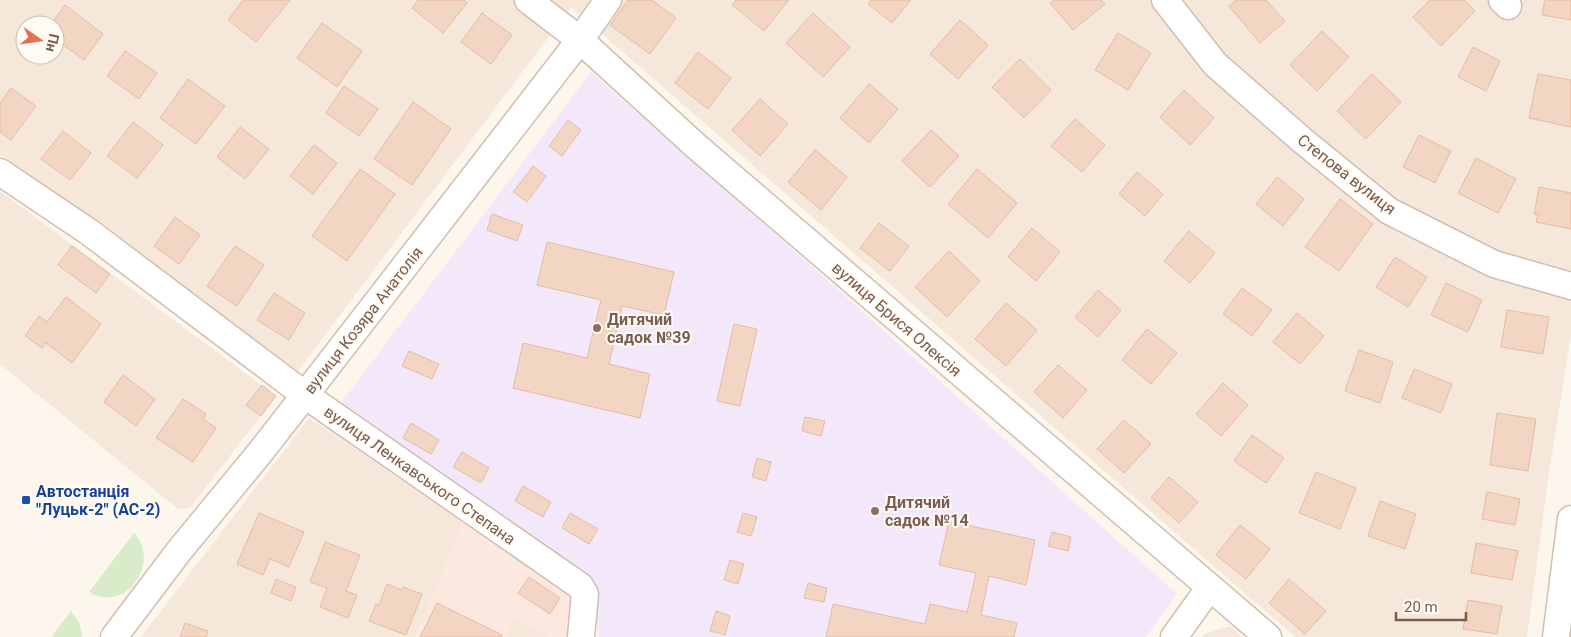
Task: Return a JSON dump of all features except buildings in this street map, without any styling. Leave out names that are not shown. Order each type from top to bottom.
[{"type":"street","name":"вулиця Брися Олексія","points":[[528,0],[580,40],[696,146],[1268,637]]},
{"type":"street","name":"вулиця Козяра Анатолія","points":[[114,637],[179,551],[305,395],[580,40],[608,0]]},
{"type":"street","name":"Степова вулиця","points":[[1165,0],[1215,64],[1303,141],[1389,211],[1494,264],[1571,286]]},
{"type":"street","name":"вулиця Ленкавського Степана","points":[[0,172],[89,232],[305,395],[580,586],[585,594],[581,637]]},
{"type":"street","points":[[1556,637],[1570,532]]},
{"type":"street","points":[[1174,637],[1210,587]]},
{"type":"shaded area","points":[[0,0],[1571,0],[1571,335],[1549,473],[1527,637],[1295,637],[571,7],[298,371],[95,221],[0,154]]},
{"type":"shaded area","points":[[591,72],[825,278],[1177,594],[1146,637],[598,637],[593,588],[576,599],[323,427]]},
{"type":"shaded area","points":[[0,191],[276,396],[190,508],[178,509],[0,364]]},
{"type":"shaded area","points":[[309,418],[463,522],[416,637],[141,637]]},
{"type":"shaded area","points":[[463,522],[576,599],[574,637],[550,637],[514,617],[504,637],[416,637]]},
{"type":"shaded area","points":[[514,617],[550,637],[504,637]]},
{"type":"shaded area","points":[[1230,626],[1242,637],[1202,637],[1204,634]]},
{"type":"green space","points":[[134,533],[142,545],[144,558],[142,571],[136,582],[126,591],[115,596],[102,597],[89,592]]},
{"type":"green space","points":[[71,611],[80,624],[82,637],[52,636]]},
{"type":"place","name":"Дитячий садок №39","points":[[597,328]]},
{"type":"place","name":"Автостанція \"Луцьк-2\" (АС-2)","points":[[26,500]]},
{"type":"place","name":"Дитячий садок №14","points":[[875,511]]}]
